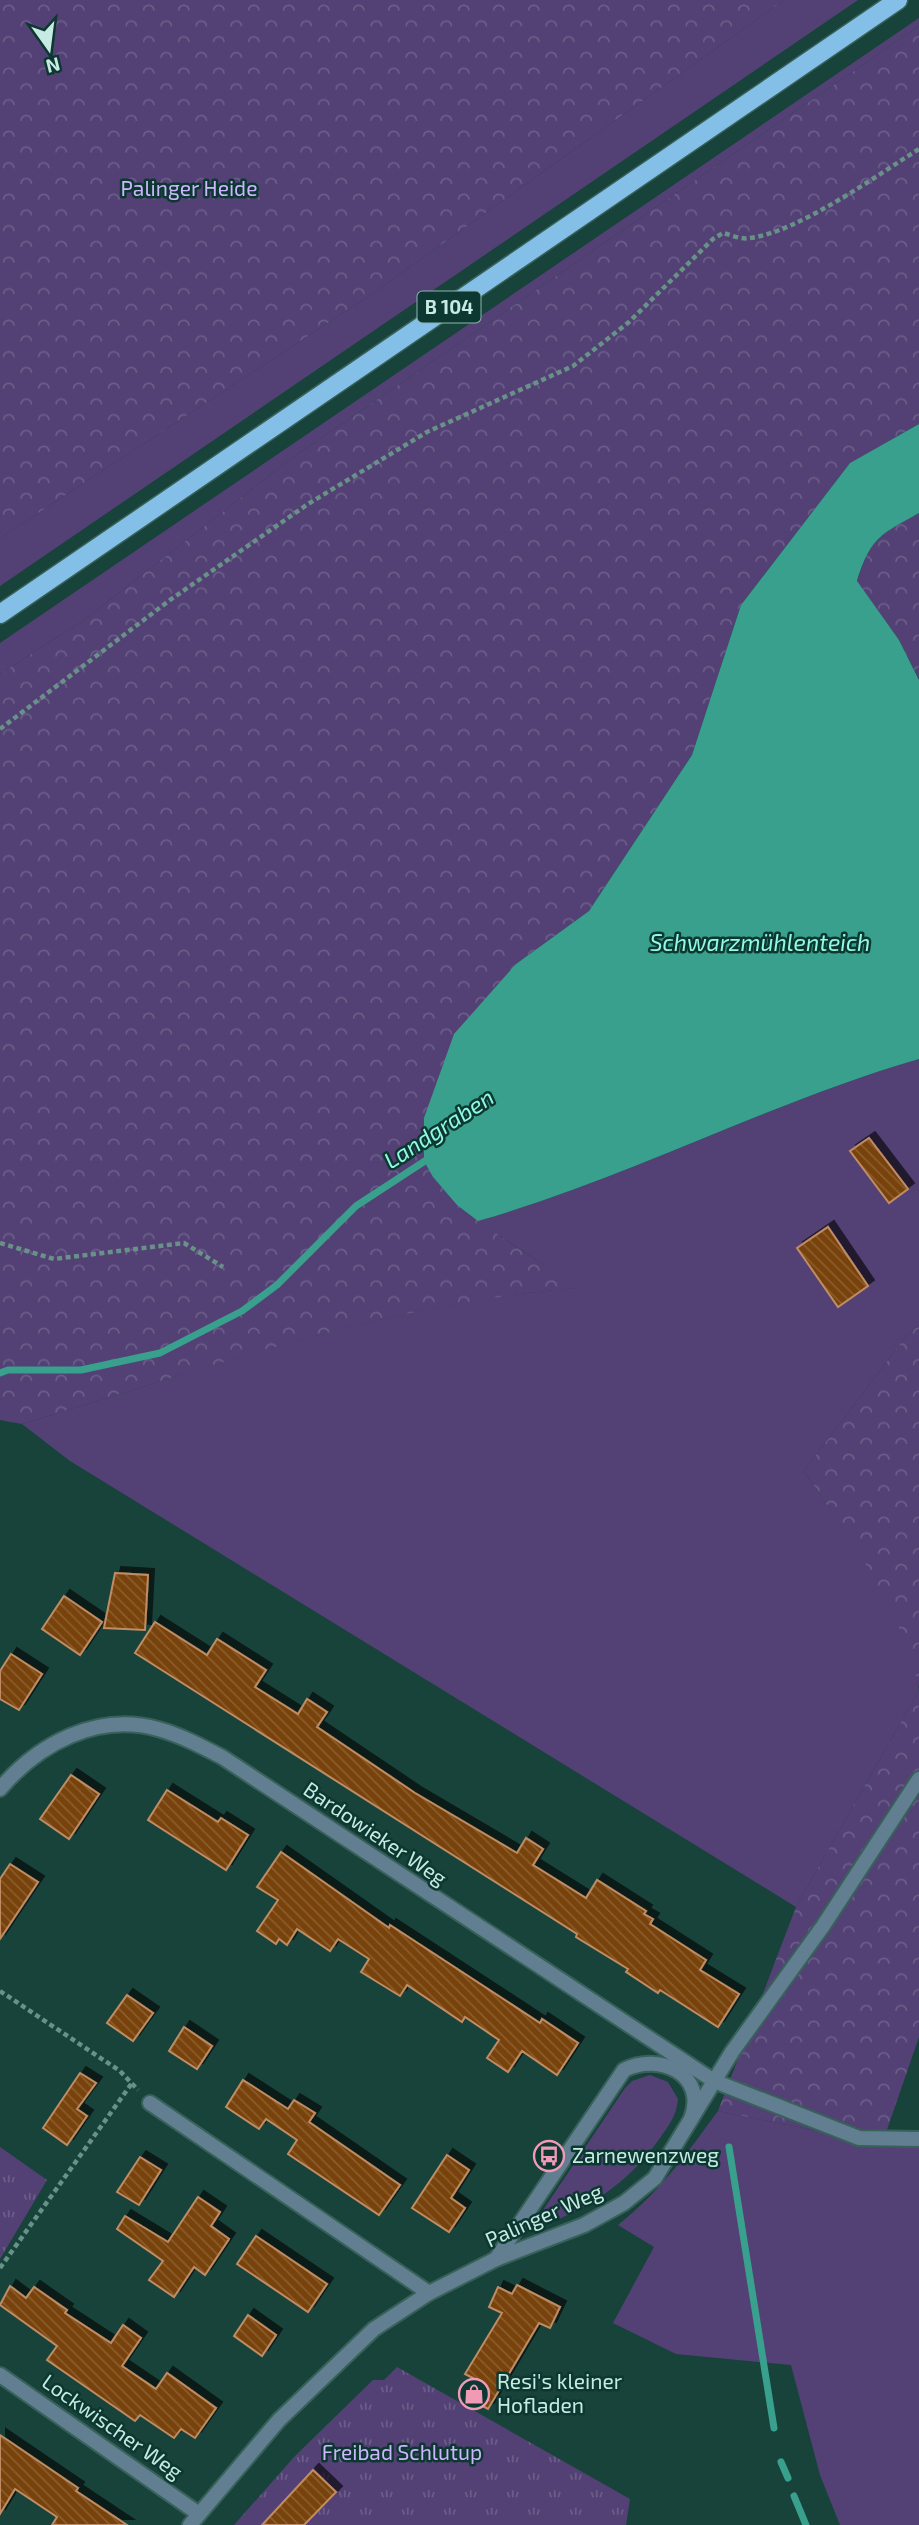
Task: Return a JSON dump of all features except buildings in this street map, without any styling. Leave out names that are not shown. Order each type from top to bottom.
[{"type":"main road","name":"B 104","points":[[0,614],[898,0]]},
{"type":"street","name":"Bardowieker Weg","points":[[0,1789],[14,1772],[51,1743],[98,1727],[156,1728],[188,1740],[222,1757],[714,2081],[859,2138],[919,2139]]},
{"type":"street","name":"Palinger Weg","points":[[195,2519],[279,2420],[374,2329],[429,2293],[496,2259],[584,2225],[624,2203],[655,2178],[732,2052],[823,1926],[919,1779]]},
{"type":"street","points":[[496,2259],[624,2070],[637,2063],[652,2061],[666,2064],[679,2072],[689,2084],[694,2098],[688,2127]]},
{"type":"street","points":[[150,2103],[429,2293]]},
{"type":"street","name":"Lockwischer Weg","points":[[0,2375],[195,2519]]},
{"type":"path","points":[[0,729],[170,600],[309,504],[427,432],[573,366],[629,321],[713,239],[723,233],[748,239],[774,231],[829,205],[919,149]]},
{"type":"path","points":[[0,1243],[54,1259],[184,1244],[222,1267]]},
{"type":"path","points":[[0,1991],[120,2071],[150,2103]]},
{"type":"path","points":[[0,2268],[131,2083]]},
{"type":"green space","name":"Palinger Heide","points":[[0,0],[784,0],[369,296],[0,538]]},
{"type":"green space","points":[[784,0],[858,0],[0,586],[0,538],[369,296]]},
{"type":"green space","points":[[919,18],[919,26],[288,461],[84,620],[0,674],[0,643]]},
{"type":"green space","points":[[919,26],[919,424],[850,463],[741,605],[692,755],[589,911],[516,964],[433,1177],[484,1224],[580,1288],[438,1307],[229,1360],[22,1424],[0,1420],[0,674],[84,620],[288,461]]},
{"type":"green space","points":[[919,513],[919,679],[899,640],[857,582],[867,555],[878,539]]},
{"type":"green space","points":[[919,1059],[919,1325],[907,1335],[804,1471],[857,1548],[889,1602],[912,1660],[919,1690],[796,1907],[70,1461],[22,1424],[228,1360],[367,1323],[437,1307],[578,1288],[478,1221],[589,1184],[808,1097]]},
{"type":"green space","points":[[919,1325],[919,1688],[899,1629],[886,1601],[856,1548],[804,1471],[907,1335]]},
{"type":"green space","points":[[919,1690],[919,2037],[882,2144],[718,2111],[796,1907]]},
{"type":"green space","points":[[650,2075],[668,2082],[678,2099],[674,2115],[660,2138],[634,2169],[605,2194],[572,2213],[534,2229],[537,2219],[625,2088],[632,2081]]},
{"type":"green space","points":[[718,2111],[882,2144],[919,2145],[919,2525],[840,2525],[820,2475],[791,2365],[676,2354],[613,2323],[654,2247],[618,2225],[660,2186]]},
{"type":"green space","points":[[0,2147],[47,2180],[0,2259]]},
{"type":"green space","name":"Freibad Schlutup","points":[[397,2367],[630,2499],[626,2525],[234,2525],[295,2456],[373,2380],[384,2380]]},
{"type":"water","name":"Schwarzmühlenteich","points":[[919,424],[919,513],[886,533],[872,546],[857,581],[899,640],[919,680],[919,1059],[808,1097],[589,1184],[478,1221],[457,1205],[433,1177],[424,1161],[424,1118],[454,1034],[516,964],[589,911],[692,755],[741,605],[850,463]]},
{"type":"waterway","name":"Landgraben","points":[[0,1373],[8,1370],[81,1370],[160,1353],[242,1311],[277,1285],[356,1206],[431,1157]]},
{"type":"waterway","points":[[729,2147],[774,2428]]},
{"type":"waterway","points":[[781,2462],[788,2478]]},
{"type":"waterway","points":[[794,2496],[806,2525]]},
{"type":"place","name":"Zarnewenzweg","points":[[549,2156]]},
{"type":"place","name":"Resi's kleiner Hofladen","points":[[474,2394]]}]
